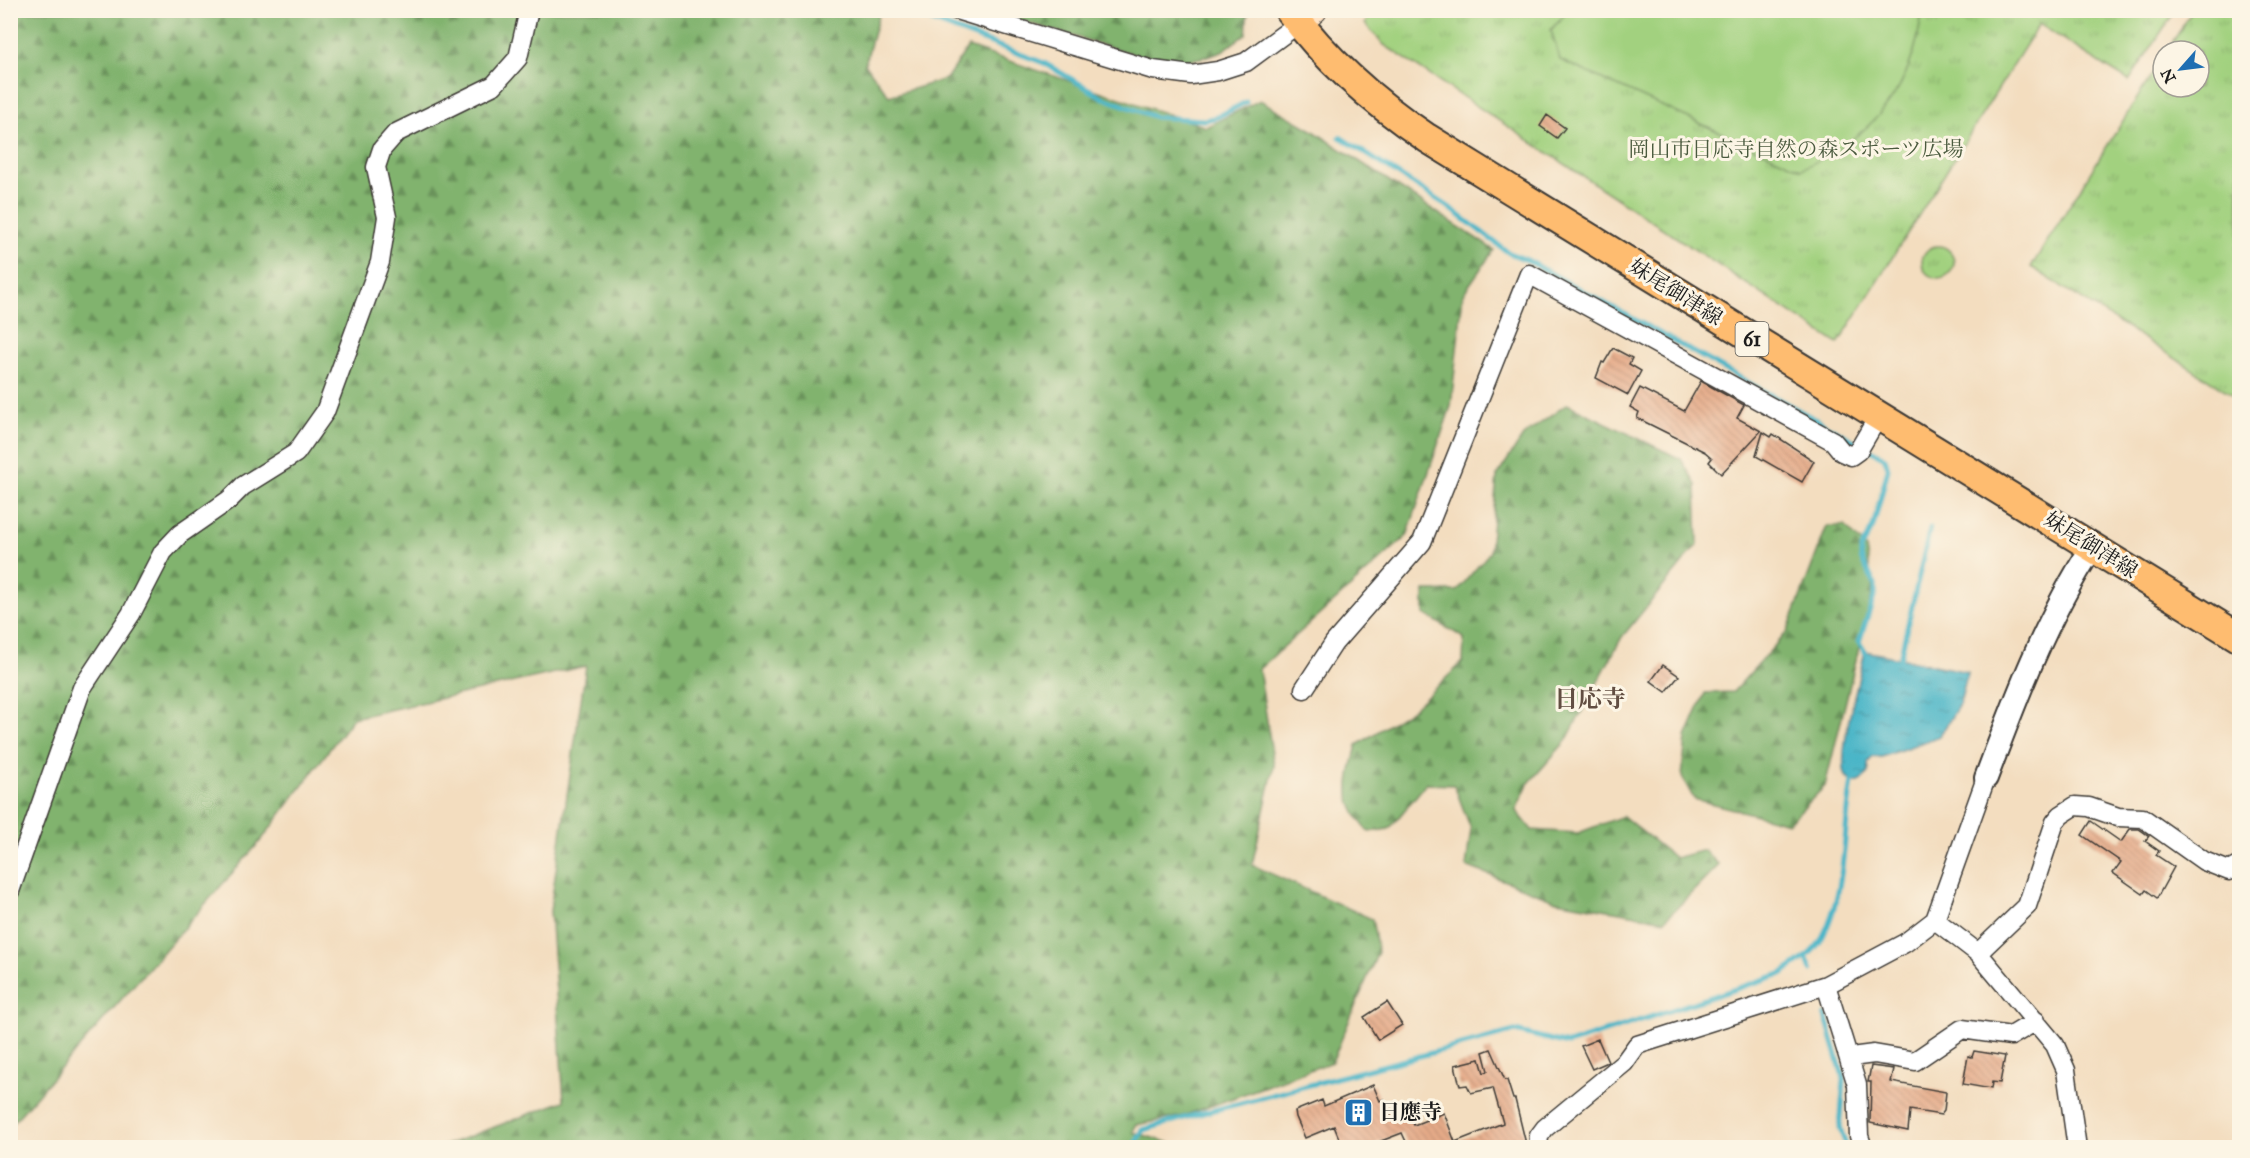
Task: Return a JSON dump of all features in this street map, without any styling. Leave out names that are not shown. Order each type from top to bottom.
[{"type":"main road","name":"妹尾御津線","points":[[1301,15],[1327,54],[1394,116],[1878,417],[2093,546],[2240,638]]},
{"type":"street","points":[[10,891],[82,688],[131,614],[163,552],[180,534],[229,500],[243,486],[296,453],[325,412],[380,262],[387,217],[376,166],[382,149],[396,133],[494,85],[518,58],[529,10]]},
{"type":"street","points":[[956,10],[1153,70],[1191,75],[1218,71],[1246,62],[1301,15]]},
{"type":"street","points":[[1304,690],[1334,643],[1422,542],[1529,274],[1833,441],[1842,452],[1851,456],[1862,445],[1878,417]]},
{"type":"street","points":[[1538,1148],[1539,1136],[1545,1128],[1624,1063],[1637,1045],[1826,985],[1905,943],[1935,920],[2020,687],[2066,589],[2093,546]]},
{"type":"street","points":[[1978,953],[2027,906],[2055,822],[2075,806],[2089,807],[2118,817],[2143,818],[2204,861],[2229,871],[2240,865]]},
{"type":"street","points":[[1935,920],[1978,953],[2047,1032],[2062,1057],[2077,1148]]},
{"type":"street","points":[[1826,985],[1851,1057],[1857,1085],[1859,1136],[1863,1148]]},
{"type":"street","points":[[1851,1057],[1874,1054],[1915,1061],[1962,1029],[2011,1036],[2036,1021]]},
{"type":"green space","points":[[1248,10],[1246,34],[1222,51],[1201,58],[1165,63],[988,11]]},
{"type":"green space","name":"岡山市日応寺自然の森スポーツ広場","points":[[1380,10],[2175,11],[2157,39],[2151,39],[2151,48],[2129,81],[2039,24],[1838,344],[1384,45],[1365,24],[1368,18]]},
{"type":"green space","points":[[11,11],[880,11],[865,64],[889,96],[946,79],[968,47],[1206,127],[1260,100],[1312,130],[1494,250],[1463,294],[1451,406],[1407,536],[1259,669],[1274,766],[1252,865],[1372,919],[1378,952],[1332,1062],[1183,1116],[1136,1125],[1133,1132],[1183,1147],[441,1147],[564,1101],[550,911],[586,666],[353,718],[263,838],[11,1125]]},
{"type":"green space","points":[[1567,11],[1922,11],[1909,65],[1899,87],[1885,108],[1869,126],[1849,142],[1801,169],[1560,60],[1551,30]]},
{"type":"green space","points":[[2192,11],[2239,11],[2239,399],[2031,267],[2151,76],[2151,99],[2211,99],[2211,39],[2174,39]]},
{"type":"green space","points":[[1938,246],[1949,251],[1954,262],[1949,273],[1938,278],[1927,273],[1922,262],[1927,251]]},
{"type":"green space","points":[[1567,404],[1681,459],[1696,484],[1698,544],[1622,637],[1566,741],[1528,784],[1516,810],[1532,830],[1578,833],[1623,816],[1675,858],[1704,850],[1719,865],[1665,920],[1557,901],[1466,866],[1471,829],[1454,785],[1426,784],[1389,829],[1369,832],[1360,821],[1350,801],[1349,781],[1357,745],[1413,709],[1463,662],[1464,638],[1424,614],[1424,591],[1457,591],[1490,552],[1497,476],[1523,436]]},
{"type":"green space","points":[[1827,526],[1845,526],[1866,548],[1873,591],[1825,786],[1788,823],[1694,799],[1682,777],[1686,737],[1705,693],[1733,692],[1787,632]]},
{"type":"water","points":[[1865,651],[1968,672],[1960,703],[1940,736],[1882,757],[1872,757],[1868,763],[1869,773],[1858,783],[1849,780],[1846,776],[1844,752]]},
{"type":"building","points":[[1547,115],[1565,128],[1557,138],[1540,126]]},
{"type":"building","points":[[1613,348],[1632,358],[1629,364],[1641,371],[1628,395],[1596,378],[1602,362],[1604,363]]},
{"type":"building","points":[[1701,381],[1744,405],[1737,418],[1761,431],[1721,474],[1709,462],[1712,458],[1705,452],[1637,418],[1639,412],[1630,407],[1640,388],[1684,411]]},
{"type":"building","points":[[1763,432],[1771,437],[1773,434],[1814,461],[1802,482],[1756,456]]},
{"type":"building","points":[[1663,665],[1679,676],[1666,692],[1651,681]]},
{"type":"building","points":[[2091,821],[2121,842],[2130,829],[2139,829],[2149,836],[2145,841],[2159,851],[2156,855],[2174,867],[2157,898],[2146,890],[2143,894],[2113,873],[2121,862],[2082,835]]},
{"type":"building","points":[[1387,1002],[1402,1025],[1378,1040],[1364,1017]]},
{"type":"building","points":[[1598,1039],[1608,1062],[1592,1069],[1581,1046]]},
{"type":"building","points":[[1491,1049],[1507,1080],[1513,1099],[1515,1099],[1527,1148],[1409,1148],[1402,1133],[1376,1143],[1378,1148],[1343,1148],[1334,1126],[1305,1138],[1296,1117],[1295,1111],[1322,1100],[1324,1106],[1373,1085],[1380,1101],[1384,1099],[1393,1122],[1410,1114],[1414,1125],[1444,1113],[1455,1142],[1503,1123],[1493,1088],[1471,1093],[1467,1085],[1460,1086],[1455,1065],[1480,1059],[1484,1073],[1488,1071],[1483,1052]]},
{"type":"building","points":[[1974,1051],[2005,1056],[2000,1083],[1992,1082],[1991,1089],[1963,1084],[1968,1056],[1972,1057]]},
{"type":"building","points":[[1871,1066],[1894,1069],[1891,1082],[1946,1092],[1944,1111],[1941,1115],[1910,1110],[1908,1131],[1870,1123],[1871,1082],[1868,1082]]},
{"type":"waterway","points":[[903,10],[1044,63],[1104,98],[1155,117],[1205,120],[1217,117],[1246,102]]},
{"type":"waterway","points":[[1340,137],[1446,205],[1509,253],[1527,260],[1885,458],[1888,469],[1873,527],[1861,549],[1861,558],[1875,585],[1875,594],[1859,642],[1867,655]]},
{"type":"waterway","points":[[1899,663],[1930,528]]},
{"type":"waterway","points":[[1133,1148],[1143,1130],[1184,1118],[1515,1031],[1568,1044],[1781,974],[1804,959],[1819,944],[1830,919],[1840,879],[1853,777]]},
{"type":"waterway","points":[[1806,956],[1811,970]]},
{"type":"waterway","points":[[1825,1015],[1844,1080],[1840,1128],[1847,1148]]},
{"type":"place","name":"日應寺","points":[[1358,1112]]},
{"type":"district","name":"日応寺","points":[[1590,699]]}]
